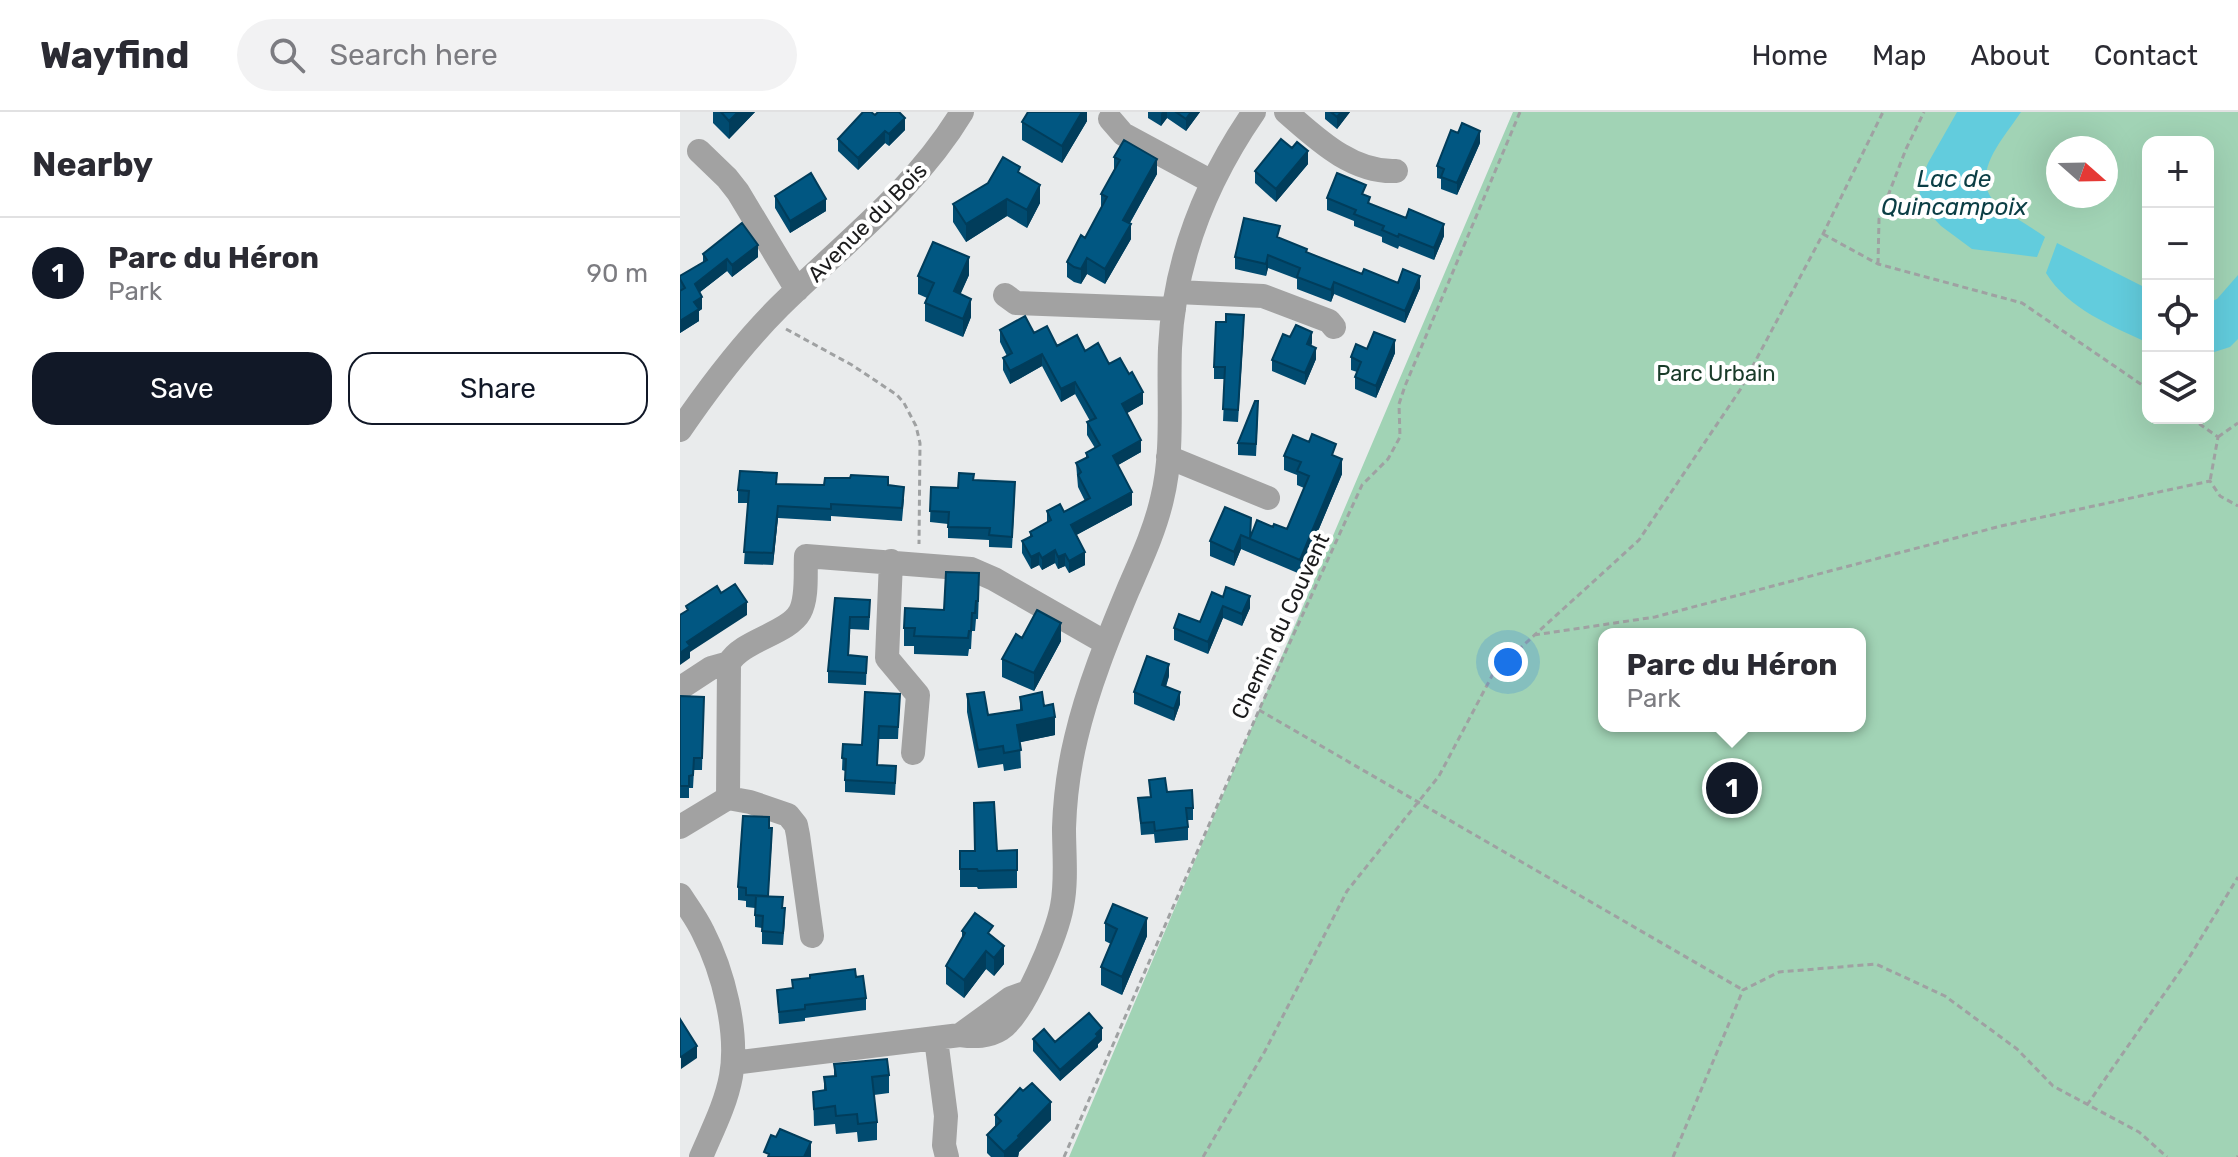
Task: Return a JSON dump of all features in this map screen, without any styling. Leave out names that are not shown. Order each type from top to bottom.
[{"type":"street","name":"Avenue du Bois","points":[[680,430],[736,353],[797,290],[905,188],[937,150],[962,112]]},
{"type":"street","points":[[733,1063],[948,1037],[1011,998],[1027,992],[1054,935],[1062,908],[1068,778],[1082,714],[1106,643],[1157,517],[1166,480],[1170,348],[1175,301],[1195,224],[1212,182],[1254,112]]},
{"type":"street","points":[[1286,112],[1331,151],[1383,172],[1396,171]]},
{"type":"street","points":[[1110,119],[1123,134],[1212,182]]},
{"type":"street","name":"Avenue du Bois","points":[[699,151],[738,192],[797,290]]},
{"type":"street","points":[[1005,295],[1016,303],[1175,301],[1263,296],[1329,321],[1334,327]]},
{"type":"street","points":[[1168,457],[1268,498]]},
{"type":"street","points":[[682,687],[711,668],[729,663],[737,653],[798,616],[803,603],[806,556],[960,567],[982,573],[1106,643]]},
{"type":"street","points":[[891,561],[887,658],[918,695],[913,753]]},
{"type":"street","points":[[728,798],[729,663]]},
{"type":"street","points":[[680,827],[728,798],[779,811],[793,820],[798,835],[812,936]]},
{"type":"street","points":[[682,904],[702,930],[721,977],[732,1036],[733,1063],[728,1090],[701,1157]]},
{"type":"street","points":[[947,1157],[944,1145],[948,1037]]},
{"type":"path","name":"Chemin du Couvent","points":[[1064,1157],[1259,710],[1362,485],[1388,459],[1400,437],[1399,404],[1405,386],[1520,112]]},
{"type":"path","points":[[1203,1157],[1265,1051],[1347,891],[1439,776],[1494,672],[1639,540],[1740,390],[1823,234],[1883,112]]},
{"type":"path","points":[[1878,264],[1879,219],[1924,112]]},
{"type":"path","points":[[1823,234],[1878,264],[2022,303],[2142,385]]},
{"type":"path","points":[[766,321],[792,331],[841,358],[897,395],[904,403],[916,426],[920,443],[919,564]]},
{"type":"path","points":[[2238,423],[2218,437],[2210,481],[2220,496],[2238,506]]},
{"type":"path","points":[[2200,424],[2218,437]]},
{"type":"path","points":[[1534,635],[1655,617],[2001,526],[2210,481]]},
{"type":"path","points":[[1259,710],[1743,990]]},
{"type":"path","points":[[2087,1105],[2187,961],[2238,877]]},
{"type":"path","points":[[1673,1157],[1743,990],[1779,972],[1876,964],[1945,996],[2017,1049],[2053,1086],[2139,1132],[2167,1157]]},
{"type":"green space","name":"Parc Urbain","points":[[1513,112],[2238,112],[2238,1157],[1069,1157]]},
{"type":"water","name":"Lac de Quincampoix","points":[[1957,112],[2021,112],[1991,158],[1986,182],[1989,194],[1998,205],[2045,237],[2037,257],[1972,249],[1941,226],[1921,205],[1919,185]]},
{"type":"water","name":"Lac de Quincampoix","points":[[2057,243],[2142,286],[2142,340],[2078,306],[2055,286],[2046,273]]},
{"type":"water","points":[[2238,275],[2238,339],[2230,347],[2214,352],[2214,300]]},
{"type":"building","points":[[721,112],[738,112],[729,121]]},
{"type":"building","points":[[863,112],[875,115],[878,112],[899,112],[905,118],[889,134],[885,131],[858,158],[838,139]]},
{"type":"building","points":[[1028,112],[1082,112],[1062,146],[1022,122]]},
{"type":"building","points":[[1176,112],[1191,112],[1186,119]]},
{"type":"building","points":[[1462,123],[1480,131],[1457,183],[1441,177],[1444,169],[1437,166],[1451,130],[1458,133]]},
{"type":"building","points":[[1281,139],[1292,148],[1297,142],[1308,151],[1276,189],[1255,171]]},
{"type":"building","points":[[1124,140],[1157,159],[1123,220],[1131,224],[1105,269],[1087,258],[1081,269],[1074,267],[1067,262],[1081,235],[1085,238],[1107,197],[1101,194],[1120,160],[1114,157]]},
{"type":"building","points":[[1003,157],[1020,167],[1018,172],[1040,185],[1027,210],[1007,199],[966,224],[953,204],[988,183]]},
{"type":"building","points":[[811,173],[826,199],[790,221],[775,196]]},
{"type":"building","points":[[1337,173],[1366,185],[1362,194],[1370,197],[1368,203],[1406,218],[1409,209],[1444,224],[1434,248],[1382,230],[1384,226],[1354,214],[1356,210],[1327,198]]},
{"type":"building","points":[[1244,218],[1280,226],[1277,237],[1362,274],[1364,269],[1398,283],[1403,269],[1420,276],[1405,311],[1334,282],[1331,290],[1297,277],[1300,268],[1268,255],[1266,264],[1235,257]]},
{"type":"building","points":[[742,223],[758,245],[732,265],[727,259],[695,284],[702,297],[694,302],[699,309],[680,321],[680,291],[685,288],[680,276],[707,260],[703,254]]},
{"type":"building","points":[[933,242],[969,257],[954,291],[971,299],[963,319],[925,303],[934,283],[918,276]]},
{"type":"building","points":[[1226,314],[1244,315],[1238,410],[1223,409],[1225,367],[1214,367],[1216,322],[1226,322]]},
{"type":"building","points":[[1025,316],[1034,333],[1047,326],[1057,346],[1077,335],[1085,351],[1098,343],[1109,364],[1120,358],[1143,392],[1122,404],[1141,440],[1113,456],[1132,492],[1071,525],[1085,552],[1069,561],[1065,554],[1058,557],[1055,550],[1042,558],[1039,553],[1031,557],[1022,541],[1032,536],[1030,532],[1051,520],[1047,511],[1060,504],[1064,512],[1090,498],[1078,475],[1081,472],[1076,463],[1100,445],[1087,422],[1096,418],[1075,382],[1061,389],[1042,354],[1010,371],[1003,358],[1012,353],[1000,330]]},
{"type":"building","points":[[1296,325],[1312,332],[1307,344],[1316,348],[1305,373],[1272,360],[1283,334],[1290,337]]},
{"type":"building","points":[[1374,332],[1395,340],[1376,386],[1355,377],[1361,362],[1351,357],[1356,344],[1367,349]]},
{"type":"building","points":[[1255,401],[1258,401],[1256,444],[1238,443]]},
{"type":"building","points":[[1312,434],[1336,444],[1332,455],[1342,459],[1300,560],[1241,535],[1234,552],[1210,541],[1225,507],[1251,518],[1250,538],[1257,520],[1287,529],[1309,476],[1297,471],[1301,462],[1284,456],[1293,435],[1309,442]]},
{"type":"building","points":[[740,471],[777,473],[776,484],[824,485],[825,478],[850,478],[851,475],[888,477],[888,485],[904,487],[902,508],[831,504],[831,509],[778,506],[773,553],[744,552],[749,491],[738,490]]},
{"type":"building","points":[[959,473],[974,474],[973,480],[1015,482],[1012,537],[989,535],[990,528],[948,527],[949,512],[930,511],[931,487],[958,488]]},
{"type":"building","points":[[946,572],[979,573],[978,601],[975,613],[972,613],[968,638],[914,636],[915,628],[904,628],[905,608],[944,610]]},
{"type":"building","points":[[735,584],[747,602],[687,642],[690,646],[680,653],[680,615],[688,610],[686,606],[717,586],[721,593]]},
{"type":"building","points":[[1226,587],[1250,596],[1242,614],[1223,606],[1208,642],[1174,628],[1179,614],[1200,622],[1212,592],[1223,597]]},
{"type":"building","points":[[835,598],[870,600],[869,617],[850,617],[848,655],[867,657],[866,673],[828,671]]},
{"type":"building","points":[[1037,610],[1061,623],[1034,673],[1002,659],[1016,634],[1022,638]]},
{"type":"building","points":[[1147,656],[1169,664],[1162,685],[1180,692],[1174,709],[1134,692]]},
{"type":"building","points":[[865,692],[900,694],[898,727],[879,726],[877,765],[896,766],[895,783],[845,780],[843,744],[862,745]]},
{"type":"building","points":[[984,692],[988,715],[1022,710],[1020,697],[1042,692],[1044,706],[1053,704],[1055,717],[1017,725],[1021,750],[1004,753],[1003,746],[978,750],[967,694]]},
{"type":"building","points":[[680,696],[704,697],[702,758],[694,758],[689,786],[680,786]]},
{"type":"building","points":[[1165,778],[1167,792],[1192,790],[1193,808],[1186,808],[1188,827],[1155,831],[1154,822],[1141,823],[1138,798],[1151,797],[1149,780]]},
{"type":"building","points":[[994,802],[997,851],[1017,850],[1017,870],[960,869],[960,851],[975,851],[974,803]]},
{"type":"building","points":[[743,816],[769,817],[769,828],[772,828],[768,896],[746,895],[746,888],[738,887]]},
{"type":"building","points":[[756,896],[783,897],[783,933],[762,931],[763,916],[755,915]]},
{"type":"building","points":[[1113,904],[1147,918],[1122,977],[1101,967],[1117,929],[1105,923]]},
{"type":"building","points":[[975,913],[993,926],[988,933],[1004,946],[994,958],[986,951],[964,980],[946,966],[965,933],[962,931]]},
{"type":"building","points":[[855,969],[856,977],[863,976],[866,998],[805,1005],[805,1009],[779,1012],[777,990],[793,988],[792,980]]},
{"type":"building","points":[[1089,1013],[1102,1028],[1096,1034],[1098,1036],[1060,1070],[1033,1039],[1044,1029],[1055,1042]]},
{"type":"building","points":[[680,1019],[697,1046],[681,1057],[680,1056]]},
{"type":"building","points":[[887,1059],[889,1075],[872,1077],[877,1122],[858,1124],[857,1114],[836,1116],[835,1106],[814,1109],[813,1092],[826,1090],[824,1077],[836,1076],[834,1064]]},
{"type":"building","points":[[1032,1083],[1051,1102],[1004,1152],[987,1135],[1001,1121],[995,1115],[1020,1088],[1023,1091]]},
{"type":"building","points":[[780,1129],[811,1142],[804,1157],[768,1157],[769,1154],[764,1152],[771,1135],[776,1137]]},
{"type":"place","name":"Parc du Héron","points":[[1732,788]]}]
